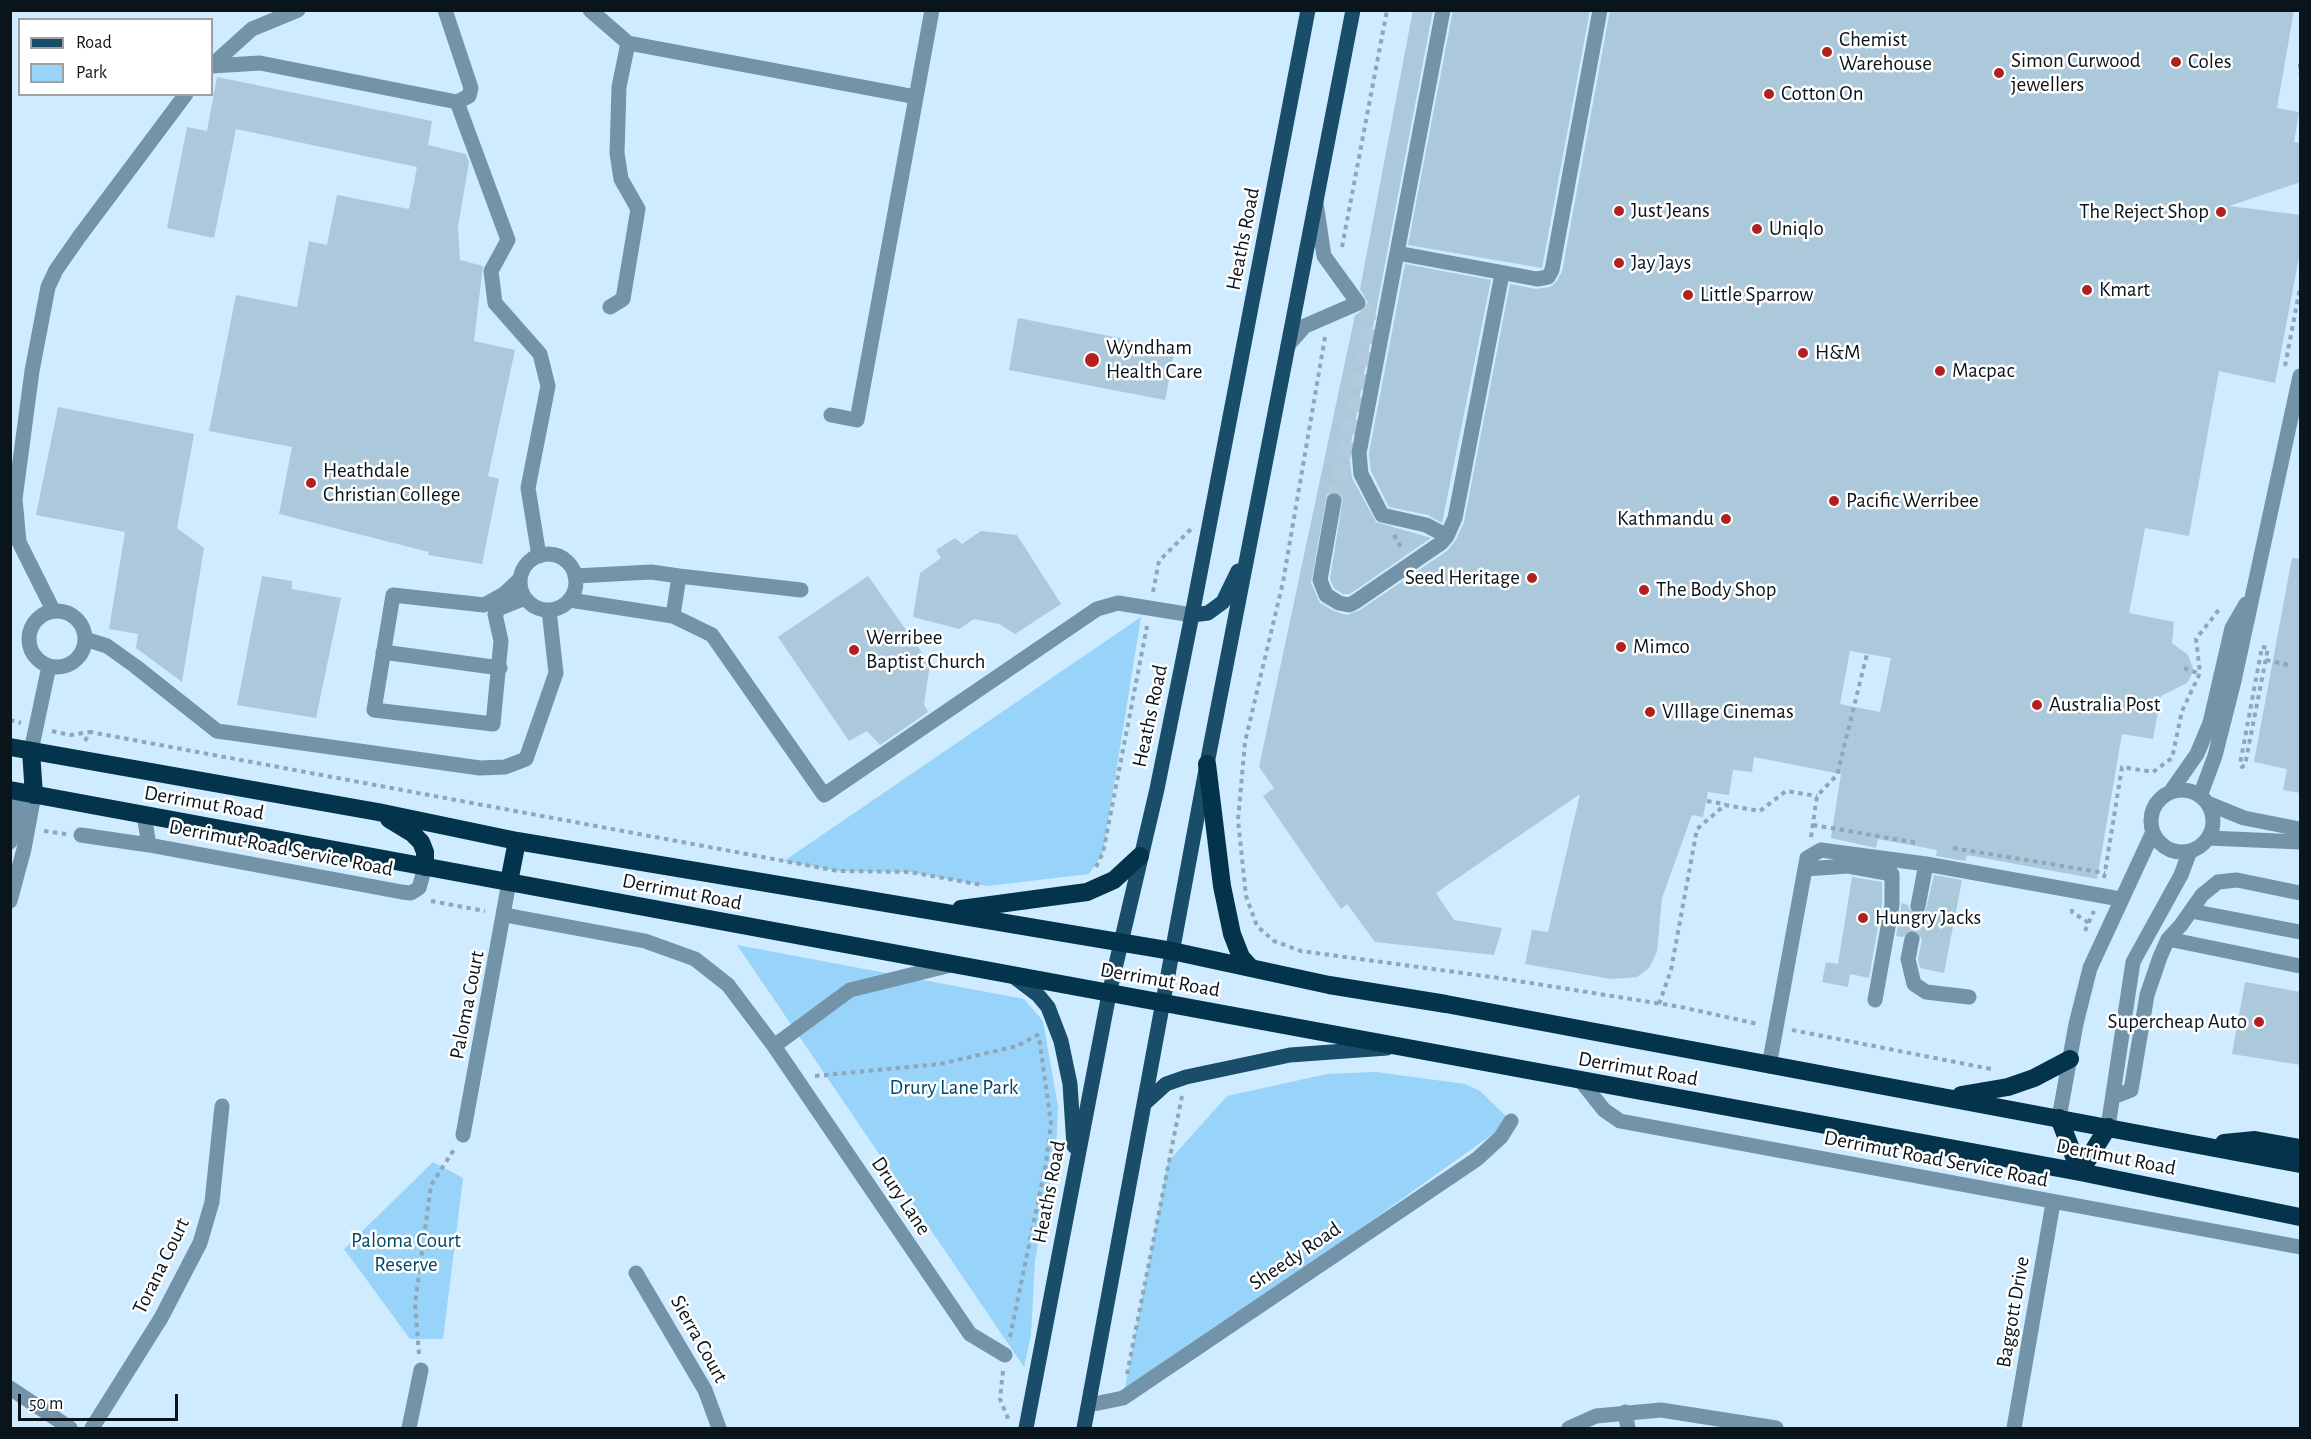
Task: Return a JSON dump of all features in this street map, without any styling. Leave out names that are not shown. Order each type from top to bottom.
[{"type":"highway","name":"Derrimut Road","points":[[10,747],[378,812],[517,841],[1172,951],[1329,985],[1446,1004],[1936,1098],[2059,1118],[2301,1164]]},
{"type":"highway","points":[[22,792],[31,751]]},
{"type":"highway","points":[[1207,764],[1224,895],[1232,934],[1241,957],[1250,967]]},
{"type":"highway","name":"Derrimut Road","points":[[22,792],[2080,1173],[2301,1217]]},
{"type":"highway","points":[[378,812],[412,833],[421,842],[426,852],[425,867]]},
{"type":"highway","points":[[509,882],[517,841]]},
{"type":"highway","points":[[944,911],[1087,892],[1114,880],[1140,856]]},
{"type":"highway","points":[[1936,1098],[1979,1094],[2008,1087],[2034,1078],[2070,1059]]},
{"type":"highway","points":[[2059,1118],[2080,1173]]},
{"type":"highway","points":[[2080,1173],[2108,1127]]},
{"type":"highway","points":[[2208,1145],[2255,1140],[2301,1148]]},
{"type":"main road","name":"Heaths Road","points":[[1026,1428],[1109,994],[1192,615],[1308,10]]},
{"type":"main road","points":[[1084,1428],[1207,764],[1353,10]]},
{"type":"main road","points":[[1192,615],[1208,613],[1223,602],[1248,549]]},
{"type":"main road","points":[[1013,976],[1038,995],[1048,1007],[1056,1028],[1070,1084],[1076,1167]]},
{"type":"main road","points":[[1144,1104],[1166,1084],[1186,1077],[1290,1055],[1399,1047]]},
{"type":"street","points":[[213,65],[252,29],[298,10]]},
{"type":"street","points":[[213,66],[260,63],[457,102],[469,96],[471,88],[445,10]]},
{"type":"street","points":[[590,10],[628,43],[916,97]]},
{"type":"street","points":[[831,415],[857,420],[932,10]]},
{"type":"street","points":[[1443,10],[1359,453],[1361,474],[1382,515],[1426,525],[1447,536]]},
{"type":"street","points":[[1397,253],[1502,274],[1537,279],[1548,277],[1552,270],[1600,10]]},
{"type":"street","points":[[610,308],[623,299],[638,209],[621,179],[616,153],[619,87],[628,43]]},
{"type":"street","points":[[53,610],[19,542],[15,499],[32,371],[48,287],[56,270],[73,245],[185,96]]},
{"type":"street","points":[[457,102],[508,240],[491,271],[495,303],[540,354],[548,386],[528,488],[539,556]]},
{"type":"street","points":[[1288,345],[1305,326],[1358,303],[1324,255],[1316,197]]},
{"type":"street","points":[[1334,501],[1320,580],[1326,595],[1339,603],[1349,605],[1355,602],[1441,543],[1447,536],[1455,518],[1502,274]]},
{"type":"street","points":[[2254,591],[2232,628],[2210,723],[2197,754],[2152,813],[2153,832],[2157,840],[2172,850],[2190,851],[2201,846],[2208,837],[2213,820],[2204,799],[2254,591],[2275,501],[2301,376]]},
{"type":"street","points":[[520,579],[525,598],[532,605],[549,610],[558,608],[570,600],[576,586],[572,568],[558,556],[539,556],[524,568],[520,579],[504,594],[484,605],[393,595],[374,710],[493,724],[501,641],[495,614],[500,608],[525,598]]},
{"type":"street","points":[[575,576],[651,572],[801,590]]},
{"type":"street","points":[[673,616],[679,576]]},
{"type":"street","points":[[570,600],[673,616],[712,635],[824,795],[1096,609],[1118,603],[1192,615]]},
{"type":"street","points":[[53,610],[71,614],[80,622],[85,639],[84,647],[74,662],[59,667],[49,666],[33,655],[29,634],[35,620],[53,610]]},
{"type":"street","points":[[85,639],[116,653],[217,731],[480,768],[505,767],[526,759],[556,673],[549,610]]},
{"type":"street","points":[[383,652],[500,668]]},
{"type":"street","points":[[31,751],[49,666]]},
{"type":"street","points":[[2171,791],[2186,790],[2244,818],[2301,829]]},
{"type":"street","points":[[10,842],[22,792]]},
{"type":"street","points":[[10,901],[24,849],[22,792]]},
{"type":"street","name":"Derrimut Road Service Road","points":[[144,815],[149,845]]},
{"type":"street","points":[[2059,1118],[2090,968],[2153,832]]},
{"type":"street","name":"Derrimut Road Service Road","points":[[81,835],[411,892],[419,888],[425,867]]},
{"type":"street","points":[[2208,837],[2301,842]]},
{"type":"street","points":[[1769,1066],[1778,1028],[1806,864],[1821,850],[1832,849],[1926,864],[2120,899]]},
{"type":"street","points":[[2108,1127],[2133,962],[2181,874],[2190,851]]},
{"type":"street","points":[[1806,864],[1848,866],[1892,874],[1892,904],[1875,999]]},
{"type":"street","points":[[1918,906],[1926,864]]},
{"type":"street","points":[[2113,1097],[2131,1090],[2148,995],[2168,939],[2202,894],[2218,882],[2237,880],[2301,893]]},
{"type":"street","name":"Paloma Court","points":[[464,1135],[505,915],[509,882]]},
{"type":"street","points":[[2191,911],[2301,932]]},
{"type":"street","name":"Drury Lane","points":[[505,915],[645,941],[695,959],[728,985],[774,1046],[970,1335],[1005,1355]]},
{"type":"street","points":[[1911,939],[1908,959],[1914,984],[1926,992],[1969,997]]},
{"type":"street","points":[[2168,939],[2301,966]]},
{"type":"street","points":[[774,1046],[850,990],[951,965]]},
{"type":"street","name":"Derrimut Road Service Road","points":[[1581,1081],[1604,1110],[1620,1121],[2053,1203],[2301,1247]]},
{"type":"street","name":"Torana Court","points":[[92,1428],[161,1318],[200,1243],[212,1202],[222,1107]]},
{"type":"street","name":"Sheedy Road","points":[[1089,1406],[1122,1398],[1477,1159],[1501,1137],[1512,1121]]},
{"type":"street","name":"Baggott Drive","points":[[2014,1428],[2053,1203]]},
{"type":"street","name":"Sierra Court","points":[[636,1273],[705,1390],[719,1428]]},
{"type":"street","points":[[409,1428],[421,1370]]},
{"type":"street","points":[[10,1388],[70,1428]]},
{"type":"street","points":[[1569,1428],[1596,1416],[1625,1412],[1678,1412],[1776,1428]]},
{"type":"street","points":[[1625,1412],[1628,1428]]},
{"type":"path","points":[[1336,275],[1387,10]]},
{"type":"path","points":[[2301,64],[2298,74],[2301,74]]},
{"type":"path","points":[[2283,376],[2301,288]]},
{"type":"path","points":[[1329,315],[1283,582],[1245,742],[1238,820],[1246,896],[1257,926],[1274,941],[1301,951],[1462,972],[1659,1004],[1997,1070]]},
{"type":"path","points":[[1087,892],[1089,874],[1103,853],[1159,561],[1213,508]]},
{"type":"path","points":[[2084,939],[2101,895],[2122,767],[2153,772],[2172,758],[2182,711],[2200,673],[2196,639],[2225,603]]},
{"type":"path","points":[[2262,647],[2268,648],[2266,660],[2245,765],[2242,767],[2240,764],[2262,647]]},
{"type":"path","points":[[1806,864],[1817,795],[1837,775],[1867,654]]},
{"type":"path","points":[[2266,660],[2292,666]]},
{"type":"path","points":[[79,759],[90,732],[838,871],[910,872],[988,886]]},
{"type":"path","points":[[1707,801],[1760,812],[1786,791],[1817,795]]},
{"type":"path","points":[[1659,1004],[1671,970],[1697,829],[1725,805]]},
{"type":"path","points":[[1813,825],[1921,843]]},
{"type":"path","points":[[1943,847],[2105,873]]},
{"type":"path","points":[[411,892],[434,903],[505,915]]},
{"type":"path","points":[[791,1073],[824,1076],[940,1064],[1017,1046],[1038,1034],[1056,1028]]},
{"type":"path","points":[[1012,1428],[1000,1399],[1005,1355],[1043,1174],[1051,1123],[1038,1034]]},
{"type":"path","points":[[1122,1398],[1186,1077]]},
{"type":"path","points":[[421,1370],[415,1304],[431,1185],[464,1135]]},
{"type":"green space","points":[[1141,617],[1103,853],[1089,874],[988,886],[910,872],[838,871],[784,861]]},
{"type":"green space","name":"Drury Lane Park","points":[[737,945],[1024,999],[1043,1021],[1058,1106],[1056,1150],[1035,1260],[1031,1335],[1024,1367]]},
{"type":"green space","points":[[1376,1072],[1465,1084],[1480,1091],[1511,1121],[1123,1398],[1168,1162],[1227,1096],[1327,1074]]},
{"type":"green space","name":"Paloma Court Reserve","points":[[433,1162],[463,1178],[443,1339],[410,1339],[344,1249]]},
{"type":"building","name":"Pacific Werribee","points":[[1413,10],[1433,10],[1349,454],[1352,478],[1376,522],[1431,538],[1350,594],[1343,594],[1334,588],[1330,579],[1343,498],[1336,492],[1327,494],[1311,583],[1320,603],[1347,615],[1360,610],[1447,551],[1456,540],[1464,522],[1510,284],[1536,289],[1550,287],[1562,272],[1610,10],[2294,10],[2277,108],[2299,112],[2294,142],[2301,143],[2301,182],[2229,206],[2301,215],[2301,247],[2275,383],[2219,371],[2189,536],[2145,528],[2129,613],[2174,622],[2172,643],[2188,655],[2194,671],[2187,683],[2161,696],[2153,739],[2122,734],[2097,879],[1967,855],[1965,861],[1936,856],[1937,850],[1878,839],[1876,848],[1831,838],[1841,774],[1754,757],[1752,772],[1733,770],[1729,795],[1708,792],[1703,817],[1692,815],[1662,898],[1657,952],[1649,968],[1637,977],[1611,979],[1525,964],[1532,930],[1548,932],[1580,794],[1436,893],[1454,920],[1502,928],[1494,955],[1375,942],[1347,904],[1341,909],[1263,796],[1274,788],[1259,767],[1355,315],[1366,309],[1368,303],[1360,289]],"holes":[[[1850,651],[1891,658],[1880,712],[1840,704]]]},
{"type":"building","points":[[1453,10],[1590,10],[1542,268],[1408,245]]},
{"type":"building","points":[[217,77],[432,121],[428,145],[466,154],[469,162],[458,227],[460,260],[483,266],[474,341],[515,350],[488,476],[499,479],[482,564],[428,555],[429,552],[279,514],[292,447],[209,431],[236,295],[297,307],[309,241],[327,245],[337,195],[409,209],[417,167],[236,129],[214,238],[167,228],[187,127],[207,131]]},
{"type":"building","points":[[1405,264],[1491,280],[1442,523],[1428,515],[1389,507],[1371,471],[1369,453]]},
{"type":"building","name":"Wyndham Health Care","points":[[1018,318],[1175,349],[1165,400],[1009,370]]},
{"type":"building","points":[[58,407],[194,434],[177,528],[204,548],[182,682],[136,648],[138,634],[109,629],[125,532],[36,515]]},
{"type":"building","points":[[981,531],[1017,535],[1061,604],[1015,634],[999,624],[974,619],[959,629],[913,617],[920,573],[941,558],[936,550],[955,538],[962,544]]},
{"type":"building","points":[[2292,558],[2301,559],[2301,793],[2283,790],[2287,769],[2254,762]]},
{"type":"building","points":[[262,576],[292,581],[292,589],[341,598],[316,718],[237,705]]},
{"type":"building","name":"Werribee Baptist Church","points":[[868,576],[930,664],[924,704],[928,712],[880,745],[867,731],[849,741],[778,637]]},
{"type":"building","points":[[1934,875],[1962,880],[1944,973],[1920,968],[1918,959],[1922,940],[1918,931],[1909,930],[1903,937],[1896,936],[1902,903],[1908,905],[1909,910],[1916,915],[1925,913]]},
{"type":"building","name":"Hungry Jacks","points":[[1852,877],[1882,882],[1882,904],[1869,978],[1850,974],[1848,987],[1822,982],[1826,962],[1838,964]]},
{"type":"building","points":[[2245,982],[2301,992],[2301,1065],[2232,1054]]},
{"type":"tunnel","points":[[1334,501],[1370,324],[1367,310],[1358,303]]},
{"type":"tunnel","points":[[1912,939],[1918,906]]},
{"type":"place","name":"Chemist Warehouse","points":[[1827,52]]},
{"type":"place","name":"Coles","points":[[2176,62]]},
{"type":"place","name":"Simon Curwood jewellers","points":[[1999,73]]},
{"type":"place","name":"Cotton On","points":[[1769,94]]},
{"type":"place","name":"Just Jeans","points":[[1619,211]]},
{"type":"place","name":"The Reject Shop","points":[[2221,212]]},
{"type":"place","name":"Uniqlo","points":[[1757,229]]},
{"type":"place","name":"Jay Jays","points":[[1619,263]]},
{"type":"place","name":"Kmart","points":[[2087,290]]},
{"type":"place","name":"Little Sparrow","points":[[1688,295]]},
{"type":"place","name":"H&M","points":[[1803,353]]},
{"type":"place","name":"Wyndham Health Care","points":[[1092,360]]},
{"type":"place","name":"Macpac","points":[[1940,371]]},
{"type":"place","name":"Heathdale Christian College","points":[[311,483]]},
{"type":"place","name":"Pacific Werribee","points":[[1834,501]]},
{"type":"place","name":"Kathmandu","points":[[1726,519]]},
{"type":"place","name":"Seed Heritage","points":[[1532,578]]},
{"type":"place","name":"The Body Shop","points":[[1644,590]]},
{"type":"place","name":"Mimco","points":[[1621,647]]},
{"type":"place","name":"Werribee Baptist Church","points":[[854,650]]},
{"type":"place","name":"Australia Post","points":[[2037,705]]},
{"type":"place","name":"VIllage Cinemas","points":[[1650,712]]},
{"type":"place","name":"Hungry Jacks","points":[[1863,918]]},
{"type":"place","name":"Supercheap Auto","points":[[2259,1022]]}]
